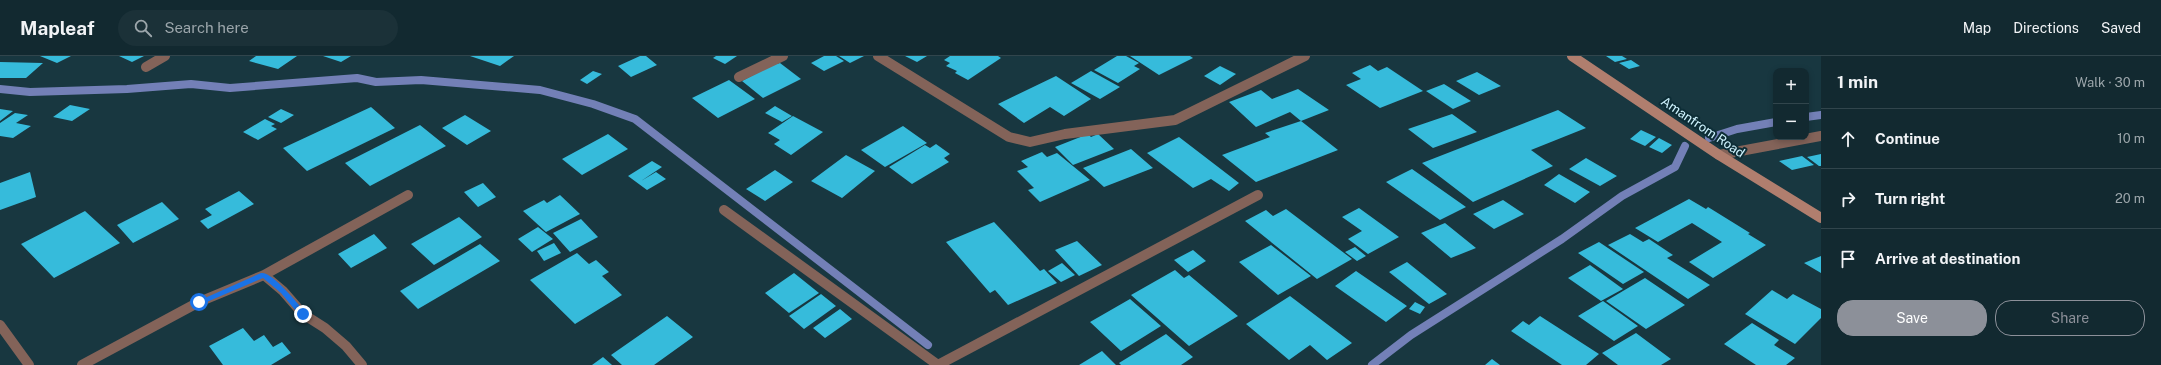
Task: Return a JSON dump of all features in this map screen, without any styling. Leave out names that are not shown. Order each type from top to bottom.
[{"type":"street","points":[[146,67],[165,56]]},
{"type":"street","points":[[739,77],[783,56]]},
{"type":"street","points":[[878,56],[1009,137],[1030,142],[1065,134],[1175,120],[1305,56]]},
{"type":"street","name":"Amanfrom Road","points":[[1572,56],[1719,155],[1821,218]]},
{"type":"street","points":[[1719,155],[1821,136]]},
{"type":"street","points":[[724,210],[938,365],[1258,195]]},
{"type":"street","points":[[82,365],[199,302],[264,275],[408,196]]},
{"type":"street","points":[[264,275],[283,291],[303,314],[325,328],[346,346],[362,365]]},
{"type":"street","points":[[0,326],[29,365]]},
{"type":"building","points":[[40,56],[71,56],[57,63]]},
{"type":"building","points":[[119,56],[144,56],[132,62]]},
{"type":"building","points":[[256,56],[297,56],[278,69],[249,61]]},
{"type":"building","points":[[323,56],[351,56],[341,62]]},
{"type":"building","points":[[470,56],[514,56],[500,66]]},
{"type":"building","points":[[640,56],[646,56],[657,65],[631,77],[618,66]]},
{"type":"building","points":[[716,56],[737,56],[725,64],[713,58]]},
{"type":"building","points":[[824,56],[836,56],[844,61],[824,71],[811,63]]},
{"type":"building","points":[[839,56],[864,56],[850,63]]},
{"type":"building","points":[[905,56],[927,56],[917,62]]},
{"type":"building","points":[[950,56],[998,56],[1001,58],[968,80],[955,73],[957,71],[946,66],[950,63],[944,60]]},
{"type":"building","points":[[1117,56],[1126,56],[1139,63],[1134,66],[1140,69],[1118,83],[1094,70]]},
{"type":"building","points":[[1130,56],[1190,56],[1193,58],[1159,75]]},
{"type":"building","points":[[1606,56],[1622,56],[1627,59],[1615,62]]},
{"type":"building","points":[[1631,60],[1640,66],[1629,69],[1619,63]]},
{"type":"building","points":[[0,62],[43,63],[26,78],[0,78]]},
{"type":"building","points":[[780,63],[801,79],[763,98],[742,81],[772,65]]},
{"type":"building","points":[[1370,65],[1378,71],[1387,67],[1423,91],[1380,108],[1346,85],[1361,79],[1352,73]]},
{"type":"building","points":[[1220,66],[1236,74],[1220,85],[1204,76]]},
{"type":"building","points":[[593,71],[602,74],[587,84],[580,80]]},
{"type":"building","points":[[1091,71],[1120,87],[1100,99],[1071,83]]},
{"type":"building","points":[[1477,72],[1501,86],[1479,95],[1456,81]]},
{"type":"building","points":[[1056,76],[1091,99],[1064,116],[1050,107],[1024,123],[998,104]]},
{"type":"building","points":[[729,80],[755,99],[718,118],[692,98]]},
{"type":"building","points":[[1444,84],[1471,101],[1453,109],[1426,91]]},
{"type":"building","points":[[1298,89],[1329,110],[1301,121],[1290,112],[1256,127],[1229,102],[1261,90],[1272,99]]},
{"type":"building","points":[[70,105],[90,109],[72,121],[53,117]]},
{"type":"building","points":[[775,106],[792,116],[782,122],[765,113]]},
{"type":"building","points":[[371,107],[395,128],[307,171],[283,148]]},
{"type":"building","points":[[0,109],[13,111],[0,121]]},
{"type":"building","points":[[281,109],[294,115],[281,123],[268,117]]},
{"type":"building","points":[[1558,110],[1586,128],[1531,150],[1553,166],[1473,202],[1422,163]]},
{"type":"building","points":[[15,113],[28,115],[16,123],[31,126],[13,138],[0,136],[0,123]]},
{"type":"building","points":[[1452,114],[1477,132],[1433,148],[1408,129]]},
{"type":"building","points":[[465,115],[491,131],[467,145],[442,128]]},
{"type":"building","points":[[793,116],[823,132],[791,155],[774,144],[780,140],[768,133]]},
{"type":"building","points":[[265,119],[275,124],[271,126],[277,129],[258,140],[243,132]]},
{"type":"building","points":[[1301,121],[1338,150],[1256,182],[1222,155],[1270,137],[1265,133]]},
{"type":"building","points":[[420,125],[446,146],[370,186],[345,163]]},
{"type":"building","points":[[903,126],[927,143],[885,167],[861,150]]},
{"type":"building","points":[[1641,130],[1656,137],[1645,146],[1630,139]]},
{"type":"building","points":[[608,134],[628,149],[582,175],[562,159]]},
{"type":"building","points":[[1088,134],[1091,137],[1098,134],[1114,149],[1073,165],[1055,147]]},
{"type":"building","points":[[1179,137],[1239,183],[1229,191],[1211,179],[1193,188],[1147,153]]},
{"type":"building","points":[[1659,138],[1672,145],[1662,153],[1649,147]]},
{"type":"building","points":[[936,144],[950,154],[944,158],[949,162],[912,184],[889,167],[925,145],[930,148]]},
{"type":"building","points":[[1131,149],[1153,168],[1104,187],[1083,168]]},
{"type":"building","points":[[1042,152],[1047,157],[1057,153],[1090,180],[1040,202],[1028,190],[1034,188],[1017,171],[1028,167],[1021,161]]},
{"type":"building","points":[[1821,154],[1821,166],[1807,157]]},
{"type":"building","points":[[846,155],[875,171],[842,198],[811,181]]},
{"type":"building","points":[[1802,156],[1814,165],[1792,170],[1779,161]]},
{"type":"building","points":[[1586,158],[1617,176],[1600,186],[1569,169]]},
{"type":"building","points":[[652,161],[662,167],[641,181],[656,172],[666,179],[647,190],[628,176]]},
{"type":"building","points":[[1412,169],[1466,207],[1440,220],[1386,182]]},
{"type":"building","points":[[775,170],[793,182],[765,201],[746,189]]},
{"type":"building","points":[[30,172],[36,197],[0,210],[0,183]]},
{"type":"building","points":[[1559,174],[1590,192],[1575,203],[1544,185]]},
{"type":"building","points":[[483,183],[496,197],[478,207],[464,192]]},
{"type":"building","points":[[239,191],[254,204],[208,229],[200,221],[212,215],[205,209]]},
{"type":"building","points":[[560,195],[580,214],[546,232],[523,211],[544,200],[547,203]]},
{"type":"building","points":[[1689,199],[1706,209],[1708,207],[1750,233],[1748,234],[1766,245],[1713,278],[1689,262],[1722,242],[1692,223],[1658,242],[1635,228]]},
{"type":"building","points":[[1503,200],[1524,214],[1494,229],[1473,214]]},
{"type":"building","points":[[162,202],[179,219],[133,243],[117,225]]},
{"type":"building","points":[[1359,208],[1399,237],[1368,254],[1348,239],[1362,231],[1342,217]]},
{"type":"building","points":[[1286,209],[1352,259],[1317,279],[1245,221],[1266,210],[1273,216]]},
{"type":"building","points":[[85,211],[120,243],[54,278],[21,244]]},
{"type":"building","points":[[459,217],[482,237],[434,265],[411,244]]},
{"type":"building","points":[[581,219],[598,237],[570,252],[553,233]]},
{"type":"building","points":[[994,222],[1040,271],[1044,269],[1057,283],[1008,305],[995,290],[990,293],[946,242]]},
{"type":"building","points":[[1445,223],[1476,248],[1451,258],[1421,233]]},
{"type":"building","points":[[538,227],[553,239],[532,252],[518,239]]},
{"type":"building","points":[[374,234],[387,248],[351,268],[338,254]]},
{"type":"building","points":[[1630,234],[1643,242],[1649,239],[1673,255],[1667,258],[1710,285],[1688,299],[1608,245]]},
{"type":"building","points":[[1077,241],[1102,265],[1079,276],[1055,250]]},
{"type":"building","points":[[1599,242],[1644,272],[1623,284],[1578,253]]},
{"type":"building","points":[[554,243],[561,253],[544,261],[537,251]]},
{"type":"building","points":[[480,244],[500,261],[418,309],[400,291]]},
{"type":"building","points":[[1271,245],[1311,276],[1278,295],[1239,262]]},
{"type":"building","points":[[1355,247],[1366,256],[1357,261],[1345,252]]},
{"type":"building","points":[[1193,250],[1206,261],[1188,272],[1174,260]]},
{"type":"building","points":[[577,253],[589,264],[596,260],[609,272],[602,276],[622,295],[575,324],[530,280]]},
{"type":"building","points":[[1821,256],[1821,273],[1804,263]]},
{"type":"building","points":[[1407,262],[1447,294],[1429,304],[1389,272]]},
{"type":"building","points":[[1062,263],[1075,275],[1061,282],[1048,271]]},
{"type":"building","points":[[1590,265],[1623,289],[1601,301],[1568,278]]},
{"type":"building","points":[[1175,270],[1184,278],[1189,275],[1238,316],[1189,346],[1131,295]]},
{"type":"building","points":[[1356,271],[1407,306],[1386,322],[1335,286]]},
{"type":"building","points":[[794,273],[819,293],[789,313],[765,293]]},
{"type":"building","points":[[1645,278],[1685,305],[1646,329],[1606,301]]},
{"type":"building","points":[[1772,290],[1787,299],[1793,294],[1821,309],[1821,318],[1795,344],[1745,314]]},
{"type":"building","points":[[821,294],[836,306],[804,329],[789,316]]},
{"type":"building","points":[[1290,296],[1352,343],[1327,360],[1310,345],[1289,360],[1246,324]]},
{"type":"building","points":[[1130,299],[1161,326],[1121,351],[1090,322]]},
{"type":"building","points":[[1603,301],[1638,326],[1614,341],[1578,316]]},
{"type":"building","points":[[1415,302],[1425,307],[1420,314],[1409,309]]},
{"type":"building","points":[[840,309],[852,319],[825,338],[813,328]]},
{"type":"building","points":[[667,316],[693,337],[654,365],[622,365],[611,355]]},
{"type":"building","points":[[1540,316],[1599,354],[1586,365],[1562,365],[1511,331],[1523,321],[1529,325]]},
{"type":"building","points":[[1752,323],[1779,340],[1774,345],[1795,358],[1786,365],[1756,365],[1724,344]]},
{"type":"building","points":[[243,328],[254,341],[264,335],[273,347],[282,342],[291,353],[271,365],[223,365],[209,346]]},
{"type":"building","points":[[1636,333],[1671,359],[1661,365],[1618,365],[1602,353]]},
{"type":"building","points":[[1166,334],[1193,357],[1181,365],[1121,365],[1119,363]]},
{"type":"building","points":[[1102,351],[1116,365],[1079,365]]},
{"type":"building","points":[[603,357],[612,365],[592,365]]},
{"type":"building","points":[[1492,359],[1500,365],[1485,365]]},
{"type":"waterway","points":[[0,89],[30,92],[127,89],[191,84],[230,88],[357,78],[376,82],[421,80],[540,90],[593,104],[635,119],[928,345]]},
{"type":"waterway","points":[[1809,117],[1821,115]]},
{"type":"waterway","points":[[1709,138],[1737,129],[1773,123]]},
{"type":"waterway","points":[[1372,365],[1411,335],[1562,239],[1622,196],[1675,167],[1685,146]]},
{"type":"route","points":[[199,302],[264,275],[283,291],[303,314]]}]
